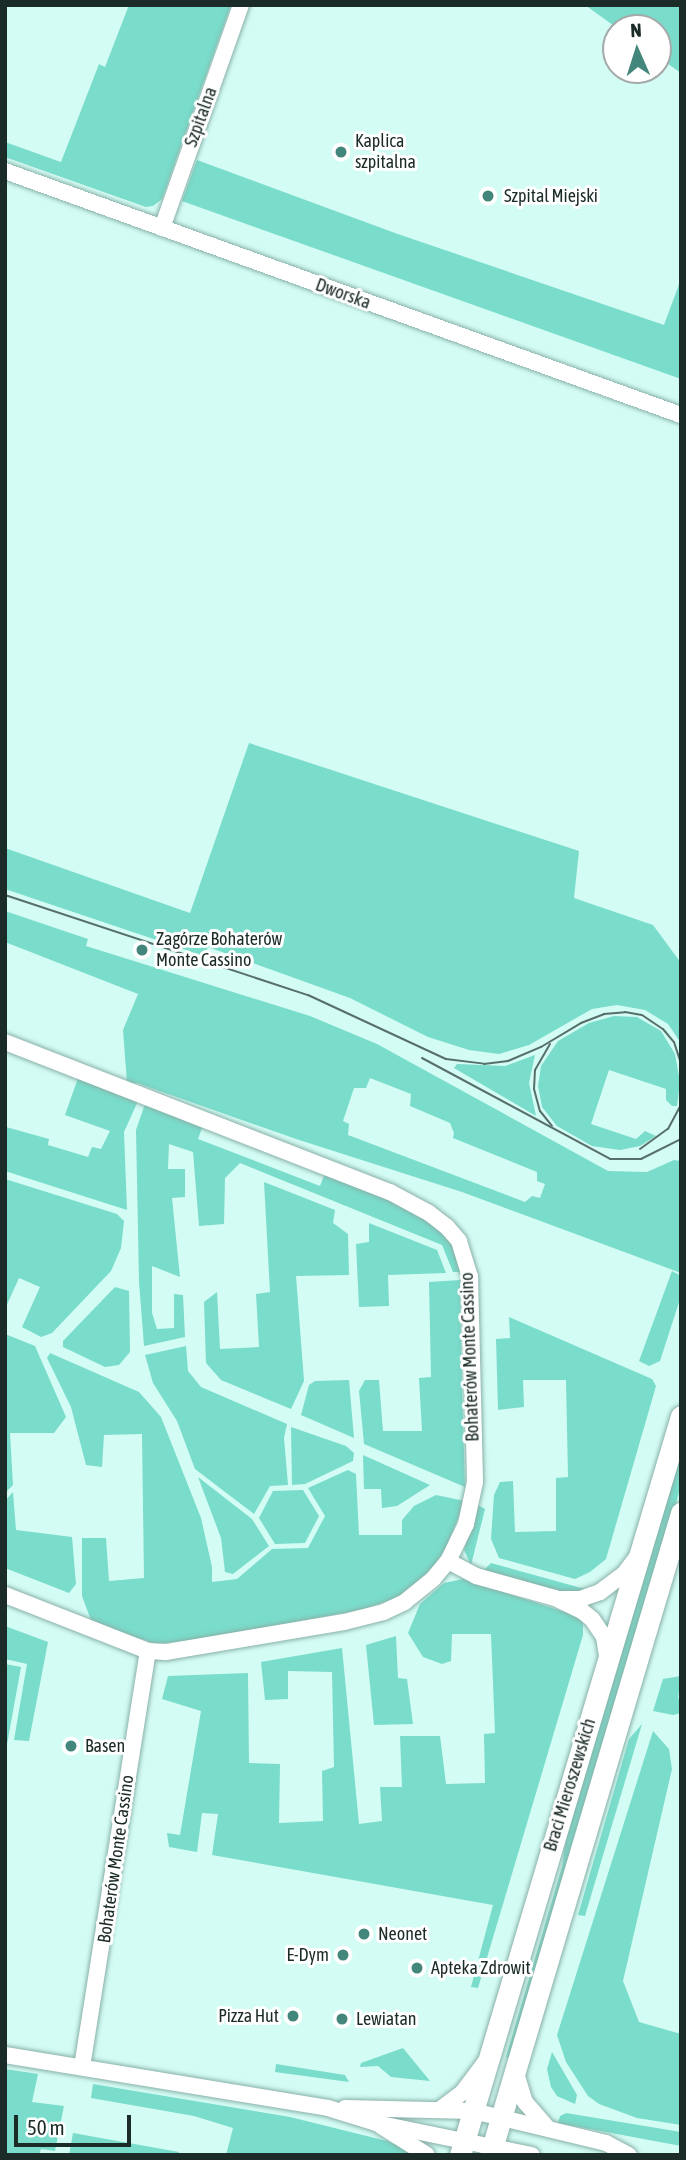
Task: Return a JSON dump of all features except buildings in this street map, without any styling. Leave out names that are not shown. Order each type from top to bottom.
[{"type":"main road","name":"Braci Mieroszewskich","points":[[462,2147],[681,1416]]},
{"type":"main road","name":"Braci Mieroszewskich","points":[[491,2150],[681,1513]]},
{"type":"street","name":"Szpitalna","points":[[162,228],[241,5]]},
{"type":"street","name":"Dworska","points":[[5,171],[681,415]]},
{"type":"street","name":"Bohaterów Monte Cassino","points":[[5,1042],[390,1192],[447,1227],[459,1241],[470,1276],[475,1482],[466,1524],[448,1562],[413,1596],[384,1612],[344,1622],[224,1644],[166,1652],[148,1651],[5,1595]]},
{"type":"street","points":[[448,1562],[476,1576],[555,1598],[580,1599],[600,1592],[624,1574],[639,1553]]},
{"type":"street","points":[[555,1598],[592,1619],[604,1637],[607,1664]]},
{"type":"street","name":"Bohaterów Monte Cassino","points":[[82,2067],[148,1651]]},
{"type":"street","points":[[5,2055],[328,2108],[462,2147],[533,2155]]},
{"type":"street","points":[[442,2108],[462,2093],[487,2061]]},
{"type":"street","points":[[515,2069],[525,2102],[550,2129]]},
{"type":"street","points":[[328,2108],[442,2108],[473,2111],[606,2143],[629,2155]]},
{"type":"street","points":[[376,2123],[427,2155]]},
{"type":"green space","points":[[129,5],[231,5],[162,199],[153,206],[146,207],[5,157],[5,142],[61,162],[99,64],[105,67]]},
{"type":"green space","points":[[585,5],[681,5],[681,73],[672,67],[672,14],[602,14],[602,17]]},
{"type":"green space","points":[[197,160],[395,233],[664,325],[681,279],[681,379],[182,201]]},
{"type":"green space","points":[[249,743],[579,851],[574,898],[653,925],[681,963],[681,1043],[668,1024],[645,1010],[617,1005],[592,1009],[529,1045],[499,1054],[469,1050],[428,1037],[350,998],[208,947],[204,956],[5,889],[5,848],[190,913]]},
{"type":"green space","points":[[5,911],[88,939],[86,946],[310,1016],[377,1044],[608,1171],[647,1172],[674,1160],[681,1161],[681,1273],[462,1192],[296,1139],[137,1083],[127,1083],[123,1030],[138,994],[5,942]],"holes":[[[370,1078],[411,1094],[410,1106],[450,1123],[453,1138],[537,1172],[537,1181],[545,1184],[540,1198],[532,1196],[525,1202],[348,1135],[349,1124],[343,1121],[354,1088],[366,1088]]]},
{"type":"green space","points":[[614,1016],[637,1017],[661,1031],[675,1054],[680,1082],[677,1106],[672,1106],[666,1100],[666,1089],[609,1070],[591,1124],[636,1139],[645,1131],[656,1136],[640,1146],[620,1150],[592,1146],[557,1126],[542,1107],[538,1086],[541,1066],[558,1041],[589,1023]]},
{"type":"green space","points":[[535,1055],[529,1083],[536,1116],[454,1068],[457,1064],[505,1066]]},
{"type":"green space","points":[[78,1078],[138,1101],[124,1132],[127,1210],[5,1171],[5,1123],[6,1127],[49,1139],[48,1145],[88,1157],[92,1147],[101,1149],[110,1131],[65,1115]]},
{"type":"green space","points":[[145,1104],[202,1128],[198,1139],[320,1186],[325,1173],[373,1192],[433,1224],[451,1239],[462,1272],[453,1272],[442,1245],[240,1163],[225,1178],[224,1224],[199,1226],[193,1152],[169,1144],[168,1169],[185,1169],[185,1197],[172,1198],[180,1277],[152,1266],[152,1313],[157,1329],[174,1328],[174,1294],[183,1295],[185,1337],[144,1346],[139,1282],[136,1130]]},
{"type":"green space","points":[[5,1179],[117,1214],[124,1221],[121,1248],[111,1271],[52,1333],[41,1337],[22,1327],[40,1287],[19,1278],[5,1309]]},
{"type":"green space","points":[[264,1182],[335,1210],[333,1223],[348,1234],[349,1275],[296,1276],[304,1381],[291,1409],[221,1380],[206,1363],[204,1302],[217,1292],[220,1349],[259,1347],[256,1294],[270,1292]]},
{"type":"green space","points":[[369,1223],[437,1250],[446,1273],[388,1275],[389,1306],[359,1307],[356,1244],[369,1242]]},
{"type":"green space","points":[[672,1271],[681,1276],[681,1296],[660,1361],[649,1366],[639,1361]]},
{"type":"green space","points":[[460,1280],[465,1487],[364,1444],[359,1391],[365,1380],[379,1380],[383,1431],[422,1431],[419,1378],[431,1377],[429,1282]]},
{"type":"green space","points":[[115,1287],[129,1291],[130,1352],[119,1365],[105,1367],[63,1347],[63,1341]]},
{"type":"green space","points":[[509,1317],[652,1379],[656,1386],[606,1559],[590,1572],[575,1579],[499,1558],[491,1539],[494,1495],[500,1482],[513,1481],[515,1532],[556,1531],[556,1478],[568,1477],[566,1380],[523,1380],[524,1407],[498,1410],[496,1339],[510,1338]]},
{"type":"green space","points":[[5,1334],[35,1346],[66,1417],[54,1433],[10,1433],[13,1485],[5,1493]]},
{"type":"green space","points":[[186,1346],[188,1371],[201,1387],[287,1424],[284,1438],[288,1485],[270,1486],[254,1514],[195,1469],[177,1421],[153,1383],[145,1355]]},
{"type":"green space","points":[[50,1353],[139,1392],[161,1417],[201,1518],[212,1567],[212,1582],[237,1579],[272,1549],[308,1548],[325,1516],[308,1488],[348,1470],[356,1474],[359,1535],[402,1535],[402,1520],[414,1506],[436,1495],[465,1501],[446,1548],[430,1572],[398,1597],[364,1609],[230,1635],[157,1644],[92,1623],[82,1596],[82,1538],[106,1538],[109,1581],[144,1578],[142,1434],[104,1435],[102,1467],[86,1465],[71,1407],[47,1358]]},
{"type":"green space","points":[[349,1380],[354,1438],[301,1415],[309,1385],[315,1381]]},
{"type":"green space","points":[[291,1427],[346,1446],[354,1453],[353,1461],[305,1484],[292,1485]]},
{"type":"green space","points":[[681,1446],[681,1486],[509,2058],[506,2057],[562,1867],[568,1822]]},
{"type":"green space","points":[[363,1455],[430,1485],[397,1506],[382,1508],[381,1489],[364,1489]]},
{"type":"green space","points":[[198,1477],[252,1519],[269,1546],[233,1574],[225,1572],[221,1538]]},
{"type":"green space","points":[[303,1490],[319,1516],[305,1543],[275,1544],[259,1518],[273,1491]]},
{"type":"green space","points":[[13,1492],[16,1530],[72,1537],[76,1584],[69,1593],[5,1568],[5,1501]]},
{"type":"green space","points":[[478,1505],[485,1509],[471,1565],[464,1550]]},
{"type":"green space","points":[[491,1563],[591,1590],[567,1594],[484,1570]]},
{"type":"green space","points":[[463,1579],[583,1618],[583,1635],[478,1988],[471,1987],[493,1905],[212,1855],[218,1814],[202,1813],[197,1852],[169,1847],[167,1833],[180,1835],[201,1711],[162,1699],[168,1676],[248,1673],[249,1763],[280,1764],[279,1823],[323,1821],[322,1771],[334,1767],[332,1672],[288,1671],[288,1699],[265,1700],[261,1662],[342,1648],[359,1824],[382,1821],[380,1787],[402,1787],[400,1736],[440,1736],[446,1784],[485,1783],[484,1734],[495,1733],[491,1634],[452,1634],[451,1661],[442,1664],[423,1657],[408,1633],[420,1604],[444,1583]]},
{"type":"green space","points":[[5,1626],[48,1642],[29,1741],[14,1740],[27,1664],[5,1659]]},
{"type":"green space","points":[[396,1636],[398,1678],[407,1679],[413,1724],[374,1725],[366,1645]]},
{"type":"green space","points":[[5,1664],[21,1667],[6,1750],[5,1750]]},
{"type":"green space","points":[[681,1676],[678,1698],[681,1700],[681,1713],[673,1715],[653,1711],[663,1679]]},
{"type":"green space","points":[[642,1724],[585,1916],[578,1915],[629,1739]]},
{"type":"green space","points":[[653,1731],[669,1749],[672,1769],[623,1981],[639,2022],[681,2034],[681,2125],[637,2118],[599,2104],[588,2096],[566,2062],[557,2035]]},
{"type":"green space","points":[[403,2048],[430,2081],[391,2077],[378,2066],[360,2067],[361,2063]]},
{"type":"green space","points":[[552,2052],[577,2095],[575,2104],[557,2096],[551,2087],[547,2069]]},
{"type":"green space","points":[[276,2064],[345,2075],[349,2082],[275,2072]]},
{"type":"green space","points":[[5,2069],[38,2074],[32,2102],[64,2106],[55,2151],[41,2149],[39,2155],[5,2155]]},
{"type":"green space","points":[[93,2084],[290,2117],[387,2141],[417,2154],[226,2155],[233,2128],[194,2116],[91,2098]]},
{"type":"green space","points":[[566,2113],[681,2132],[681,2146],[558,2123],[560,2116]]},
{"type":"green space","points":[[73,2133],[179,2152],[178,2155],[69,2155]]},
{"type":"tram line","points":[[5,895],[308,995],[446,1059],[484,1064],[508,1061],[541,1047],[581,1023],[604,1014],[625,1012],[642,1015],[663,1029],[674,1042],[681,1063]]},
{"type":"tram line","points":[[550,1044],[535,1070],[534,1089],[540,1111],[552,1126]]},
{"type":"tram line","points":[[422,1058],[610,1159],[641,1159],[681,1139]]},
{"type":"tram line","points":[[640,1149],[668,1129],[681,1105]]},
{"type":"place","name":"Kaplica szpitalna","points":[[341,152]]},
{"type":"place","name":"Szpital Miejski","points":[[488,196]]},
{"type":"place","name":"Zagórze Bohaterów Monte Cassino","points":[[142,950]]},
{"type":"place","name":"Basen","points":[[71,1746]]},
{"type":"place","name":"Neonet","points":[[364,1934]]},
{"type":"place","name":"E-Dym","points":[[343,1955]]},
{"type":"place","name":"Apteka Zdrowit","points":[[417,1968]]},
{"type":"place","name":"Pizza Hut","points":[[293,2016]]},
{"type":"place","name":"Lewiatan","points":[[342,2019]]}]
